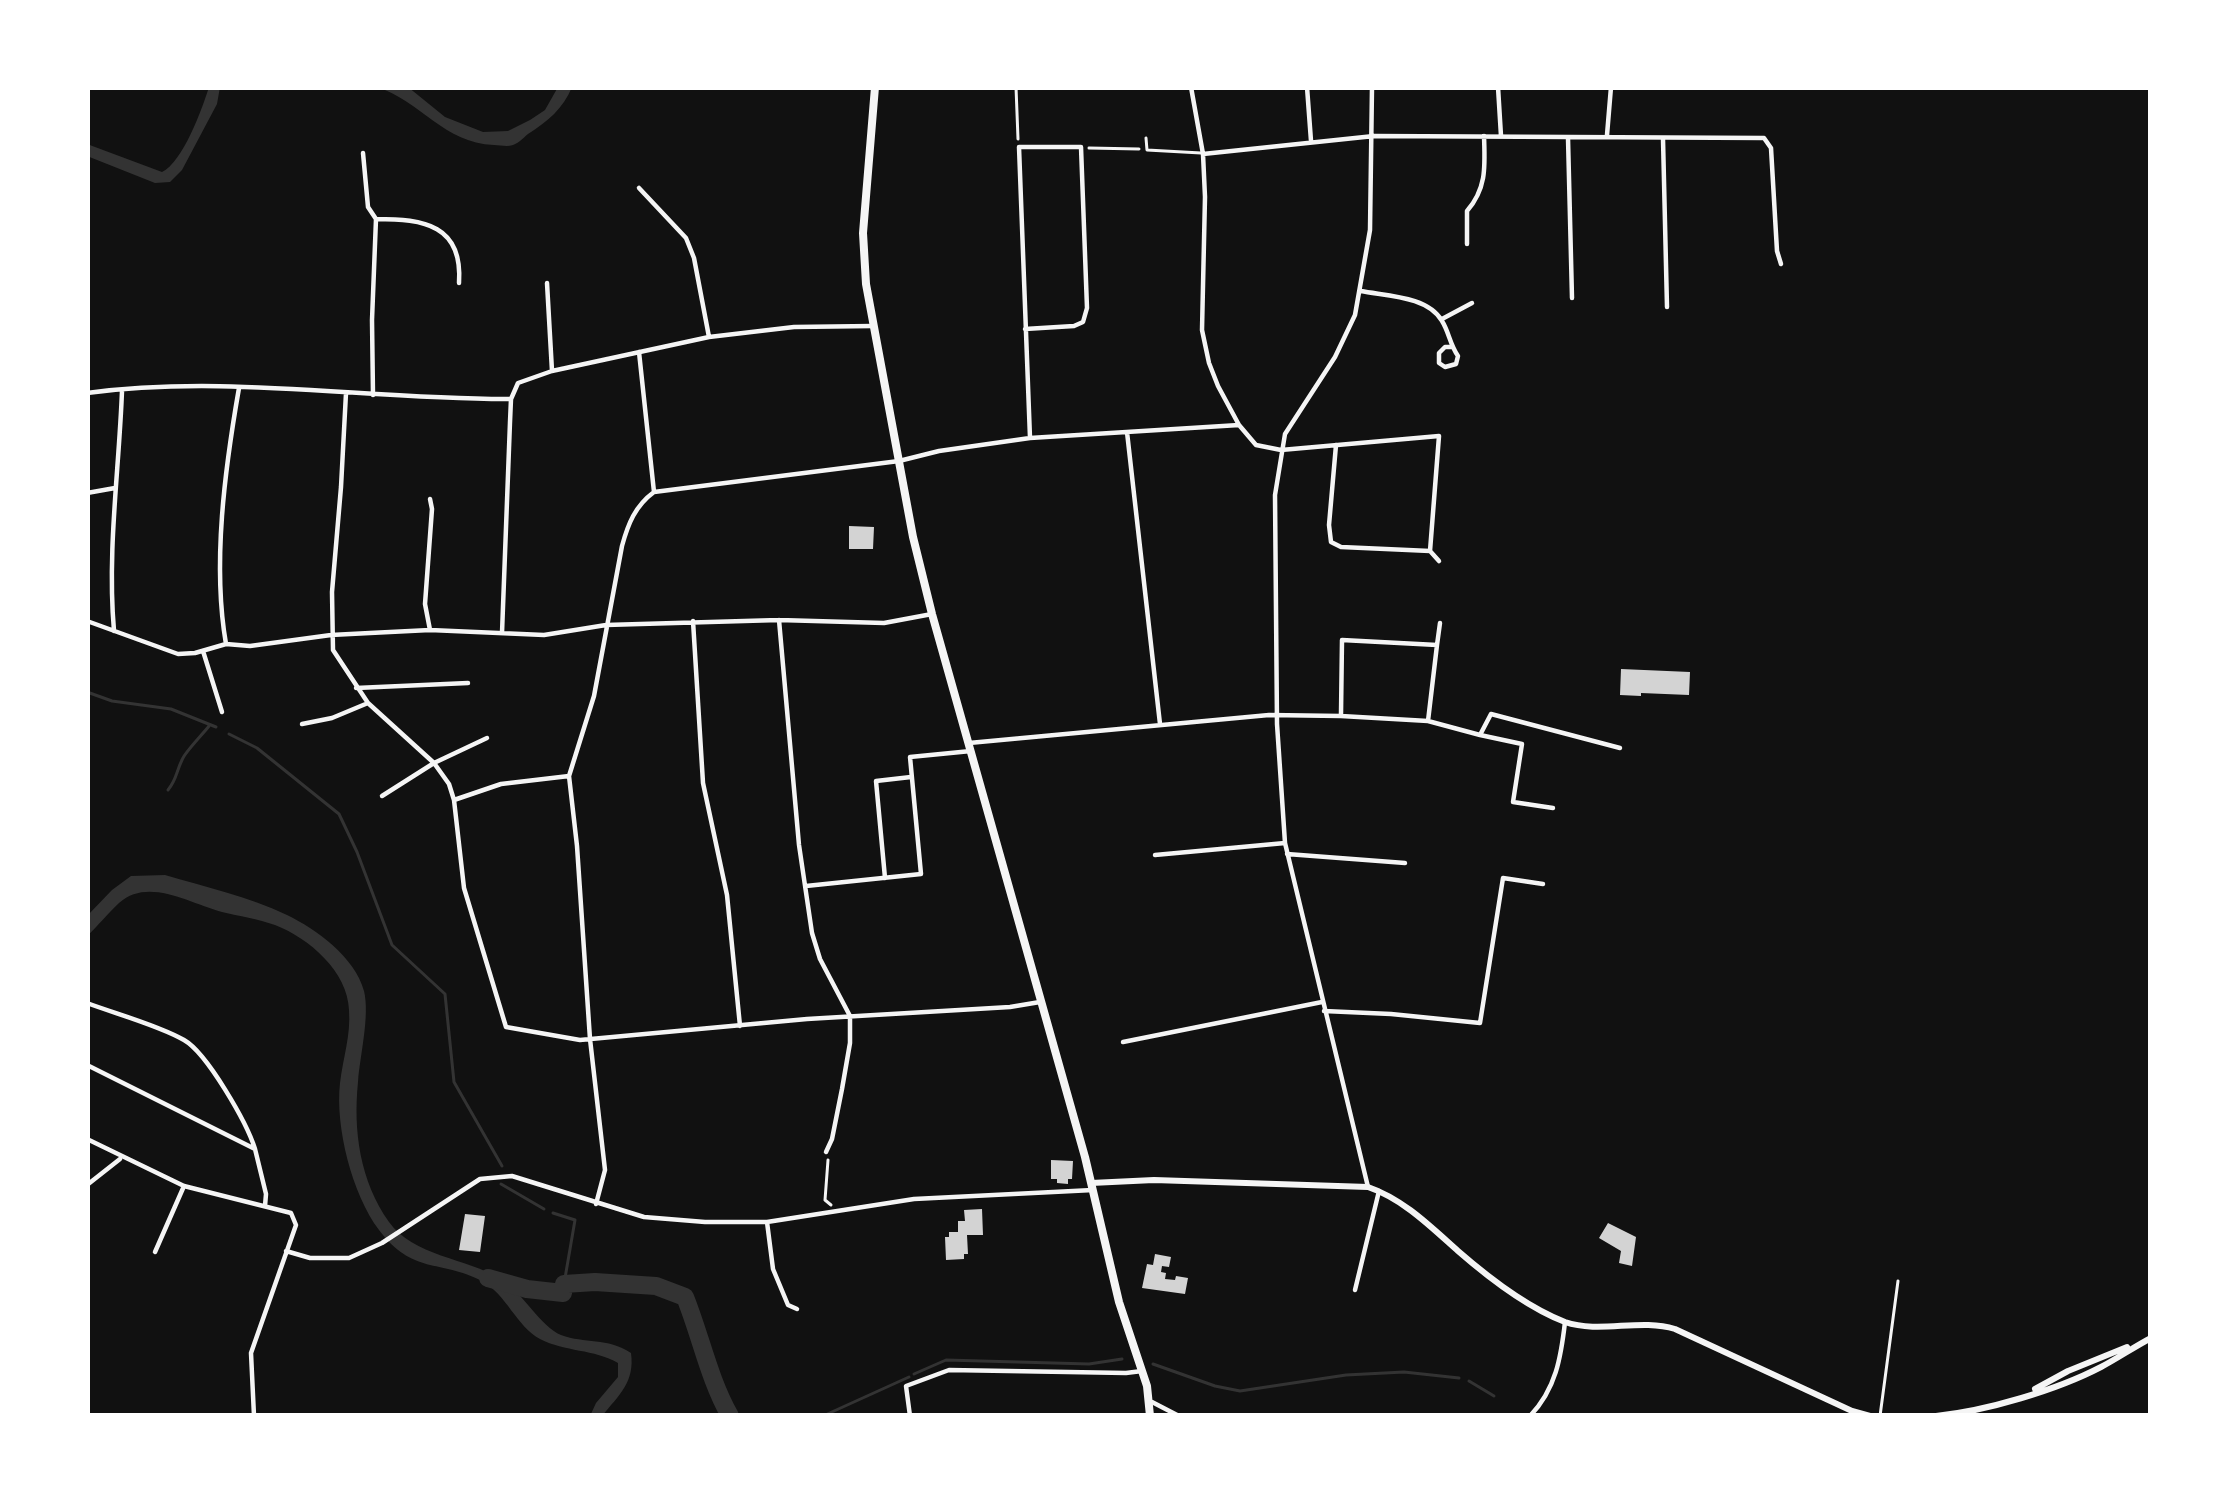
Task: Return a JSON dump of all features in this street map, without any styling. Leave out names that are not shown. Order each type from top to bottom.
[{"type":"main road","points":[[875,87],[863,233],[866,284],[898,461],[932,614],[1042,1002],[1119,1302],[1150,1401],[1150,1416]]},
{"type":"street","points":[[1191,87],[1205,196],[1202,330],[1218,386],[1256,445],[1281,450],[1439,436],[1430,551]]},
{"type":"street","points":[[1307,87],[1311,141]]},
{"type":"street","points":[[1368,1187],[1285,843],[1275,494],[1285,434],[1349,332],[1361,291],[1370,230],[1372,87]]},
{"type":"street","points":[[1498,87],[1501,136]]},
{"type":"street","points":[[1607,137],[1611,87]]},
{"type":"street","points":[[1202,154],[1373,136],[1764,138],[1771,148],[1781,264]]},
{"type":"street","points":[[1467,244],[1467,211],[1478,199],[1485,178],[1484,136]]},
{"type":"street","points":[[1568,138],[1572,298]]},
{"type":"street","points":[[1664,139],[1667,307]]},
{"type":"street","points":[[1025,329],[1083,322],[1087,308],[1081,147],[1019,147],[1025,329],[1030,438]]},
{"type":"street","points":[[363,153],[368,207],[376,219],[373,395]]},
{"type":"street","points":[[639,188],[686,238],[709,337]]},
{"type":"street","points":[[376,219],[419,222],[443,233],[454,242],[460,258],[459,283]]},
{"type":"street","points":[[548,283],[552,371]]},
{"type":"street","points":[[1361,291],[1413,300],[1429,308],[1442,319],[1451,347]]},
{"type":"street","points":[[1442,319],[1472,303]]},
{"type":"street","points":[[502,634],[512,399],[518,383],[552,371],[709,337],[794,327],[873,326]]},
{"type":"street","points":[[639,352],[654,492]]},
{"type":"street","points":[[87,393],[196,384],[434,400],[512,399]]},
{"type":"street","points":[[226,644],[219,602],[224,499],[239,387]]},
{"type":"street","points":[[114,631],[115,488],[123,389]]},
{"type":"street","points":[[346,393],[333,650],[368,703],[434,763],[448,784],[464,888],[506,1027],[590,1039],[1042,1002]]},
{"type":"street","points":[[596,1204],[605,1170],[569,776],[594,696],[628,526],[641,502],[654,492],[898,461],[1030,438],[1239,425]]},
{"type":"street","points":[[1127,432],[1160,724]]},
{"type":"street","points":[[1336,445],[1331,542],[1341,547],[1430,551],[1439,561]]},
{"type":"street","points":[[87,493],[115,488]]},
{"type":"street","points":[[430,499],[424,604],[430,631]]},
{"type":"street","points":[[87,621],[178,654],[226,644],[250,646],[331,635],[430,631],[544,635],[606,625],[779,620],[884,623],[932,614]]},
{"type":"street","points":[[779,620],[812,933],[850,1016],[850,1042],[826,1152]]},
{"type":"street","points":[[693,621],[704,783],[727,895],[740,1026]]},
{"type":"street","points":[[1428,722],[1440,622]]},
{"type":"street","points":[[1341,716],[1342,640],[1438,645]]},
{"type":"street","points":[[203,651],[222,712]]},
{"type":"street","points":[[356,688],[468,682]]},
{"type":"street","points":[[302,724],[368,703]]},
{"type":"street","points":[[1480,735],[1491,714],[1620,748]]},
{"type":"street","points":[[804,886],[921,874],[910,757],[1160,724],[1278,715],[1428,722],[1522,744],[1514,802],[1553,808]]},
{"type":"street","points":[[382,796],[434,763],[487,738]]},
{"type":"street","points":[[454,800],[501,784],[569,776]]},
{"type":"street","points":[[885,878],[876,781],[912,777]]},
{"type":"street","points":[[1155,855],[1285,843]]},
{"type":"street","points":[[1287,854],[1405,863]]},
{"type":"street","points":[[1324,1011],[1480,1023],[1503,878],[1543,884]]},
{"type":"street","points":[[87,1003],[187,1042],[249,1128],[265,1206]]},
{"type":"street","points":[[1124,1042],[1322,1003]]},
{"type":"street","points":[[87,1065],[255,1149]]},
{"type":"street","points":[[87,1139],[184,1186],[291,1213],[296,1226],[251,1353],[254,1416]]},
{"type":"street","points":[[87,1185],[122,1157]]},
{"type":"street","points":[[286,1251],[327,1260],[350,1258],[382,1243],[480,1179],[496,1176],[512,1176],[644,1217],[704,1222],[767,1222],[957,1196],[1129,1180],[1368,1187],[1421,1217],[1490,1279],[1565,1322],[1655,1324],[1676,1329],[1870,1416]]},
{"type":"street","points":[[155,1252],[184,1186]]},
{"type":"street","points":[[1355,1290],[1378,1191]]},
{"type":"street","points":[[767,1222],[773,1269],[788,1305],[797,1309]]},
{"type":"street","points":[[1530,1416],[1553,1381],[1565,1322]]},
{"type":"street","points":[[1936,1416],[1994,1405],[2099,1368],[2148,1339]]},
{"type":"street","points":[[910,1416],[906,1386],[949,1370],[1142,1371]]},
{"type":"street","points":[[1150,1401],[1179,1416]]},
{"type":"lane","points":[[1146,138],[1147,150],[1202,154]]},
{"type":"path","points":[[1016,87],[1019,147]]},
{"type":"path","points":[[1081,147],[1147,150]]},
{"type":"path","points":[[826,1152],[825,1200],[835,1205],[835,1211]]},
{"type":"path","points":[[1880,1416],[1898,1281]]},
{"type":"shaded area","points":[[209,87],[220,87],[217,104],[182,170],[170,182],[155,183],[87,156],[87,144],[162,172],[184,147]]},
{"type":"shaded area","points":[[377,87],[408,87],[445,117],[483,132],[508,131],[530,120],[545,110],[558,87],[572,87],[548,119],[506,146],[460,137]]},
{"type":"shaded area","points":[[165,875],[287,915],[322,936],[352,967],[366,1001],[358,1082],[361,1155],[379,1206],[412,1242],[501,1279],[554,1331],[631,1353],[628,1380],[602,1416],[590,1416],[618,1377],[618,1363],[540,1339],[482,1281],[403,1254],[369,1215],[353,1179],[340,1119],[349,1028],[347,996],[324,958],[301,938],[275,925],[156,892],[143,892],[119,903],[87,936],[87,916],[112,890],[131,876]]},
{"type":"building","points":[[849,526],[874,527],[873,549],[849,549]]},
{"type":"building","points":[[1621,669],[1690,672],[1689,695],[1620,695]]},
{"type":"building","points":[[1051,1160],[1073,1161],[1068,1184],[1051,1179]]},
{"type":"building","points":[[982,1209],[983,1235],[967,1235],[964,1259],[946,1260],[945,1237],[958,1232],[958,1221],[965,1221],[964,1210]]},
{"type":"building","points":[[465,1214],[485,1216],[480,1252],[459,1250]]},
{"type":"building","points":[[1608,1223],[1636,1237],[1632,1266],[1619,1263],[1621,1251],[1599,1238]]},
{"type":"building","points":[[1155,1254],[1171,1257],[1169,1267],[1162,1266],[1165,1279],[1188,1278],[1185,1294],[1142,1288],[1147,1264],[1153,1265]]},
{"type":"waterway","points":[[87,692],[112,701],[171,709],[216,727]]},
{"type":"waterway","points":[[168,790],[183,757],[209,726]]},
{"type":"waterway","points":[[229,734],[257,748],[339,814],[392,945],[445,994],[454,1082],[502,1166]]},
{"type":"waterway","points":[[501,1184],[544,1209]]},
{"type":"waterway","points":[[553,1213],[575,1220],[564,1284]]},
{"type":"waterway","points":[[488,1278],[563,1293],[564,1284],[656,1286],[685,1297],[730,1416]]},
{"type":"waterway","points":[[914,1374],[946,1360],[1089,1364],[1122,1359]]},
{"type":"waterway","points":[[1153,1364],[1240,1391],[1346,1375],[1404,1372],[1459,1378]]},
{"type":"waterway","points":[[823,1416],[909,1377]]},
{"type":"waterway","points":[[1469,1381],[1494,1396]]}]
